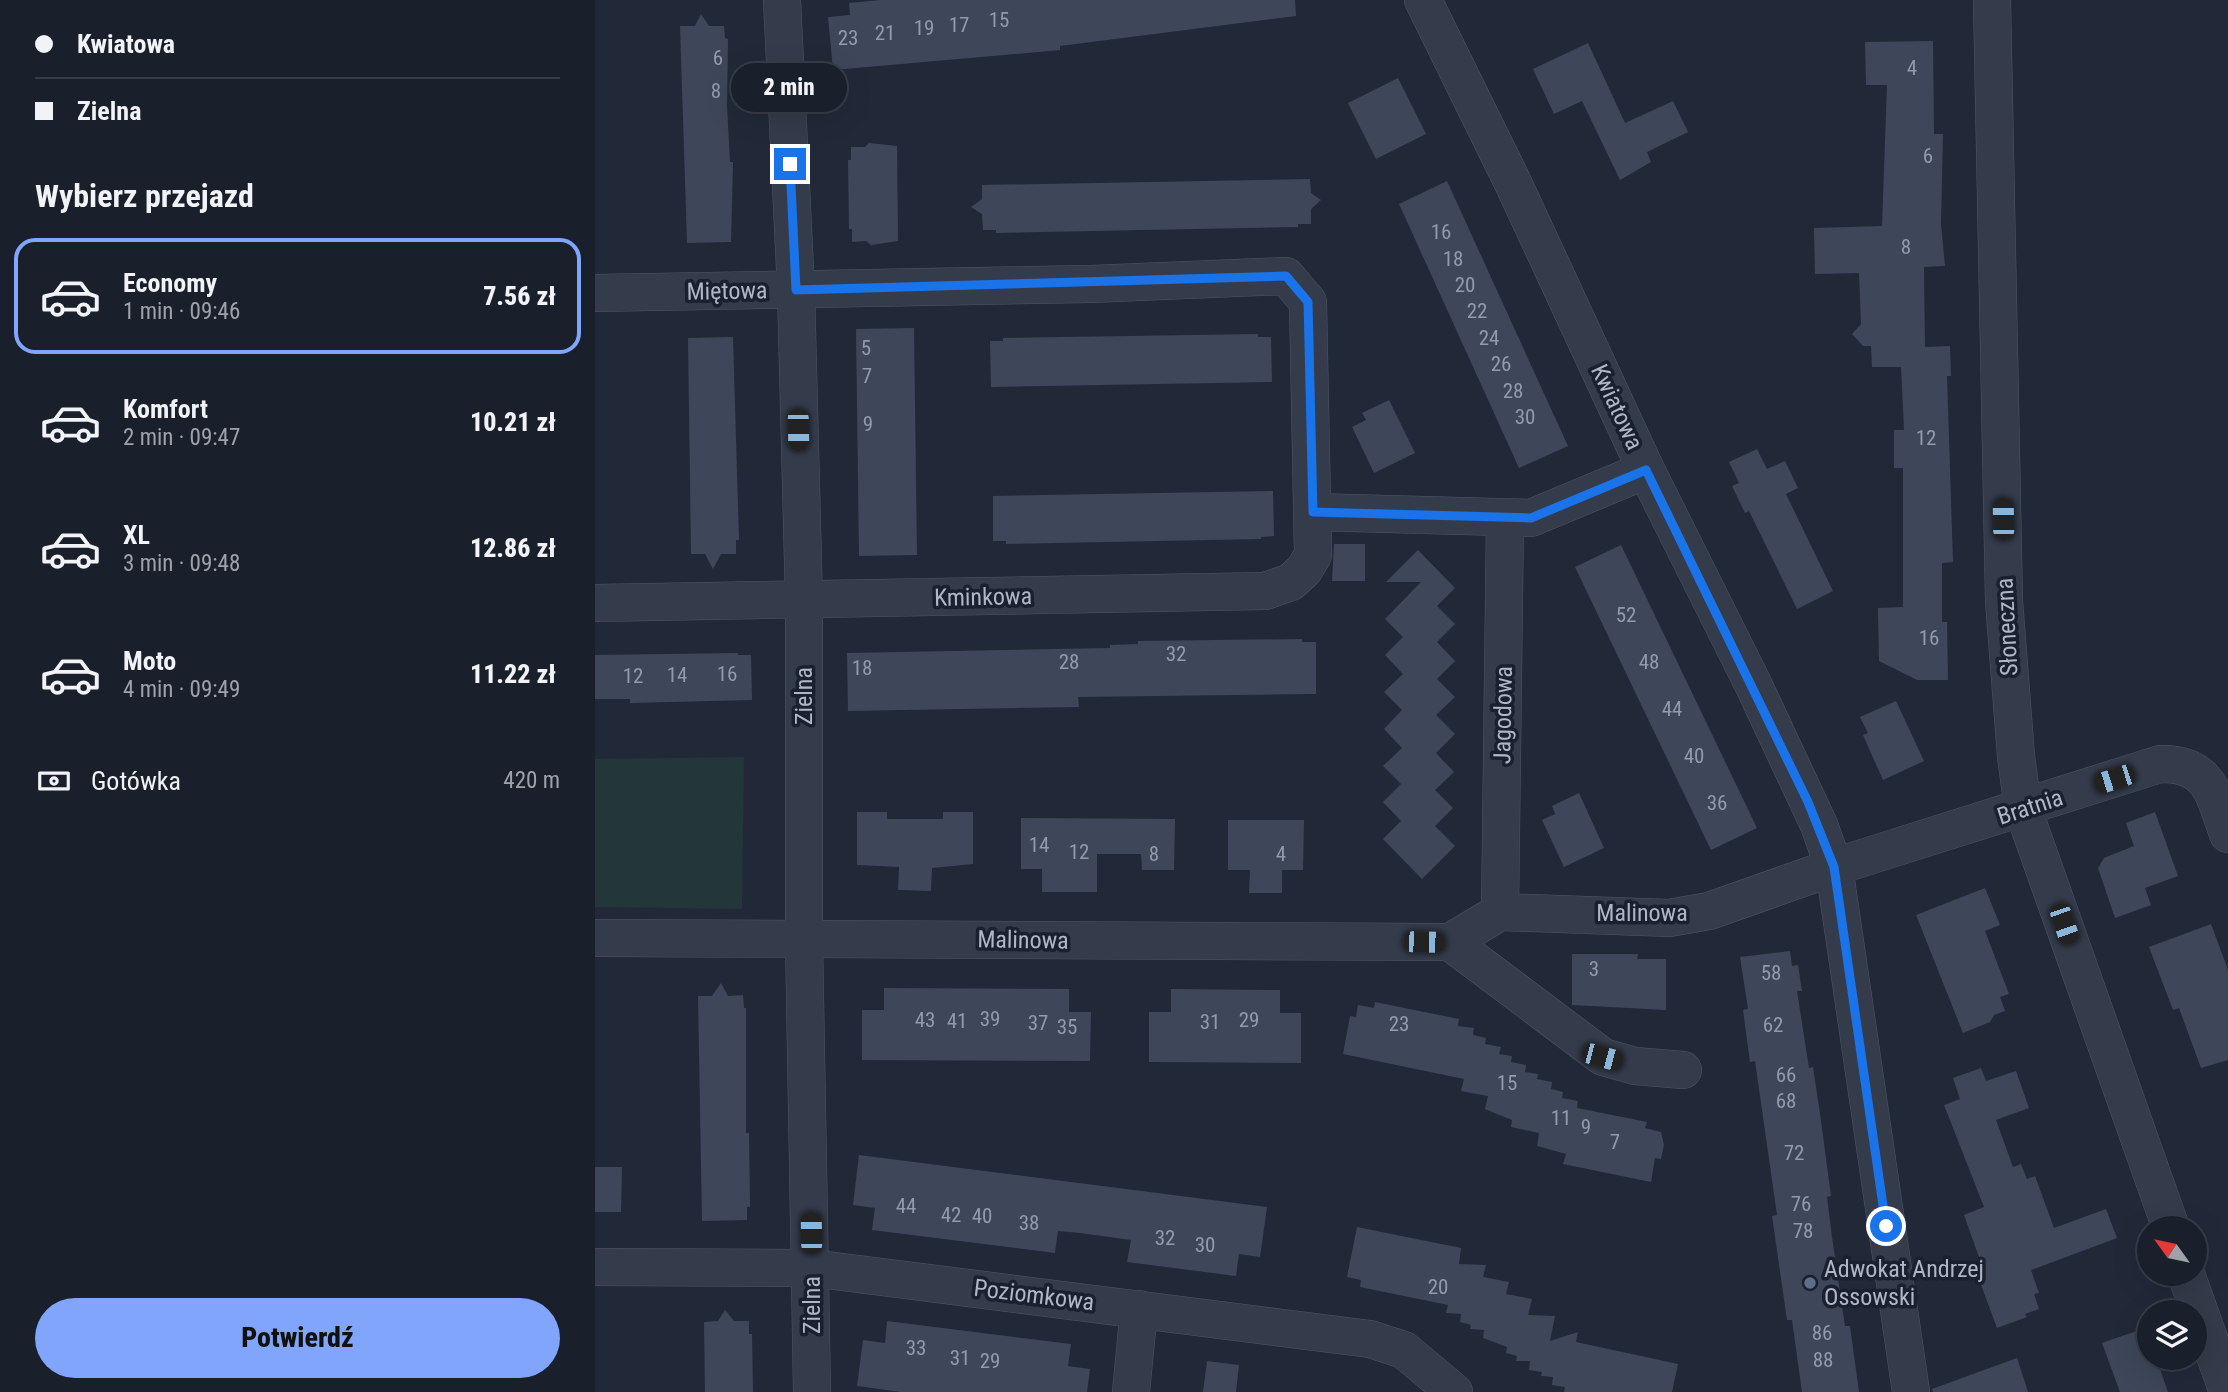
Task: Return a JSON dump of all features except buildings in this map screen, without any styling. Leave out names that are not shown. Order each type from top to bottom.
[{"type":"street","name":"Zielna","points":[[782,0],[796,290],[804,601],[804,939],[813,1392]]},
{"type":"street","name":"Kwiatowa","points":[[1423,0],[1514,185],[1646,470],[1819,825],[1834,867],[1911,1392]]},
{"type":"street","name":"Słoneczna","points":[[1992,0],[2004,601],[2015,756],[2024,809],[2167,1216]]},
{"type":"street","name":"Miętowa","points":[[595,293],[1286,276],[1308,302],[1313,512]]},
{"type":"street","points":[[1313,512],[1531,518],[1646,470]]},
{"type":"street","name":"Kminkowa","points":[[595,603],[1265,592],[1291,582],[1304,570],[1313,555],[1313,512]]},
{"type":"street","name":"Jagodowa","points":[[1500,912],[1505,519]]},
{"type":"street","name":"Bratnia","points":[[1834,867],[2160,764],[2183,765],[2199,773],[2210,784],[2228,835]]},
{"type":"street","name":"Malinowa","points":[[1500,912],[1669,918],[1709,911],[1834,867]]},
{"type":"street","points":[[1500,912],[1450,942],[1602,1057],[1635,1066],[1683,1070]]},
{"type":"street","name":"Malinowa","points":[[595,938],[1450,942]]},
{"type":"street","name":"Poziomkowa","points":[[595,1267],[811,1268],[1370,1339],[1404,1350],[1454,1392]]},
{"type":"street","points":[[2190,1286],[2228,1392]]},
{"type":"street","points":[[1132,1392],[1139,1309]]},
{"type":"green space","points":[[744,757],[742,909],[595,907],[595,759]]},
{"type":"place","name":"Adwokat Andrzej Ossowski","points":[[1810,1283]]},
{"type":"route","points":[[790,164],[796,290],[1091,284],[1286,276],[1308,302],[1313,512],[1531,518],[1646,470],[1819,825],[1834,867],[1886,1226]]}]
